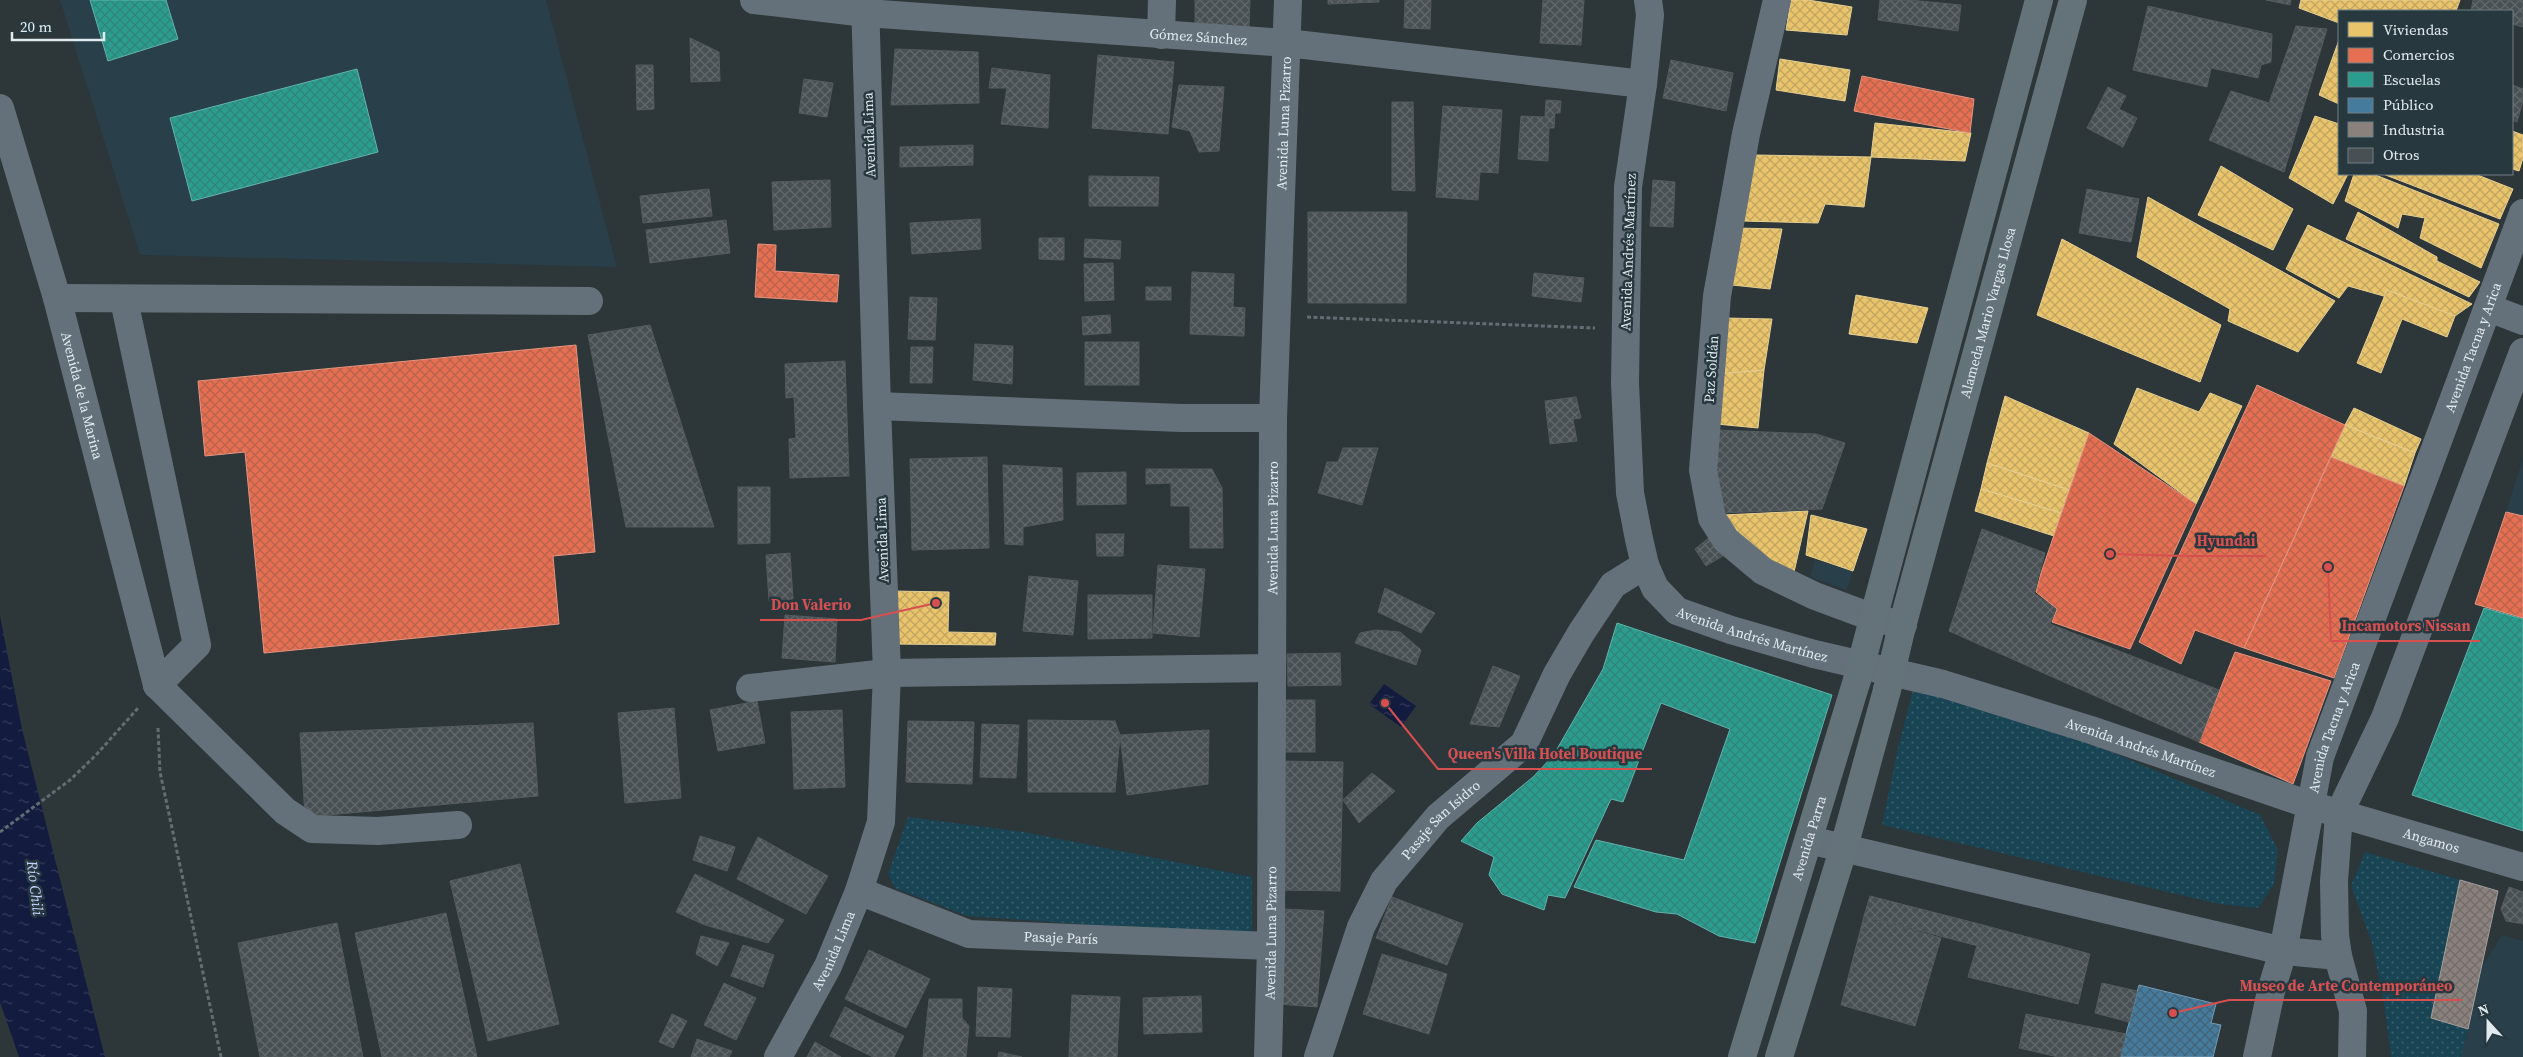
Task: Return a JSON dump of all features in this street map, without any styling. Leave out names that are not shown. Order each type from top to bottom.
[{"type":"main road","points":[[1873,621],[2039,0]]},
{"type":"main road","name":"Alameda Mario Vargas Llosa","points":[[1902,628],[2073,0]]},
{"type":"main road","name":"Avenida Parra","points":[[1742,1057],[1809,840],[1873,621]]},
{"type":"main road","points":[[1779,1057],[1844,847],[1902,628]]},
{"type":"street","name":"Gómez Sánchez","points":[[754,0],[866,7],[1161,35],[1287,43],[1643,84]]},
{"type":"street","points":[[1161,35],[1162,0]]},
{"type":"street","name":"Avenida Luna Pizarro","points":[[1268,1057],[1271,946],[1273,418],[1288,0]]},
{"type":"street","name":"Avenida Andrés Martínez","points":[[1648,0],[1650,15],[1643,84],[1628,187],[1625,383],[1630,493],[1645,565],[1655,588],[1677,610],[1731,630],[1814,654],[1943,684],[2091,730],[2339,814]]},
{"type":"street","name":"Paz Soldán","points":[[1777,0],[1746,134],[1717,296],[1703,470],[1712,518],[1726,540],[1762,571],[1873,621],[1902,628]]},
{"type":"street","name":"Avenida Lima","points":[[778,1057],[828,966],[859,891],[881,822],[887,673],[876,406],[866,7]]},
{"type":"street","name":"Avenida de la Marina","points":[[0,108],[57,298],[157,685]]},
{"type":"street","name":"Avenida Tacna y Arica","points":[[2257,1057],[2271,991],[2283,951],[2320,758],[2523,213]]},
{"type":"street","points":[[57,298],[124,300],[589,301]]},
{"type":"street","points":[[124,300],[197,644],[157,685],[285,811],[312,829],[378,831],[458,825]]},
{"type":"street","points":[[2489,308],[2523,321]]},
{"type":"street","points":[[2352,1057],[2353,1011],[2338,956],[2334,881],[2339,814],[2386,718],[2523,352]]},
{"type":"street","points":[[876,406],[1181,418],[1273,418]]},
{"type":"street","name":"Pasaje San Isidro","points":[[1318,1057],[1361,927],[1384,881],[1438,816],[1524,744],[1557,674],[1581,633],[1613,585],[1645,565]]},
{"type":"street","points":[[750,688],[887,673],[1272,668]]},
{"type":"street","name":"Angamos","points":[[2339,814],[2523,867]]},
{"type":"street","points":[[1809,840],[2283,951],[2338,956]]},
{"type":"street","name":"Pasaje París","points":[[859,891],[969,934],[1271,946]]},
{"type":"path","points":[[1276,316],[1625,330]]},
{"type":"path","points":[[157,685],[160,772],[221,1057]]},
{"type":"path","points":[[0,832],[70,780],[125,723]]},
{"type":"shaded area","points":[[60,0],[546,0],[617,267],[140,255]]},
{"type":"shaded area","points":[[2523,458],[2523,516],[2506,512]]},
{"type":"shaded area","points":[[1815,560],[1853,571],[1847,590],[1810,577]]},
{"type":"shaded area","points":[[1913,690],[1969,699],[2062,731],[2260,815],[2278,850],[2274,884],[2258,908],[2219,904],[1882,825],[1898,748]]},
{"type":"shaded area","points":[[908,817],[1024,832],[1252,877],[1252,936],[967,916],[895,888],[888,874]]},
{"type":"shaded area","points":[[2365,852],[2460,880],[2431,1018],[2468,1029],[2461,1057],[2391,1057],[2384,1003],[2372,943],[2351,886]]},
{"type":"shaded area","points":[[2502,935],[2523,941],[2523,1057],[2425,1057]]},
{"type":"water","name":"Río Chili","points":[[0,616],[22,729],[105,1057],[19,1057],[0,1002]]},
{"type":"water","points":[[1384,684],[1416,706],[1401,727],[1369,704]]},
{"type":"building: Viviendas","points":[[1791,0],[1808,0],[1852,7],[1847,35],[1786,30]]},
{"type":"building: Viviendas","points":[[2301,0],[2460,0],[2456,10],[2338,10],[2338,23],[2299,8]]},
{"type":"building: Viviendas","points":[[2338,43],[2338,104],[2319,95]]},
{"type":"building: Viviendas","points":[[1780,59],[1850,70],[1845,101],[1776,90]]},
{"type":"building: Viviendas","points":[[2315,116],[2338,124],[2338,175],[2348,175],[2333,204],[2289,178]]},
{"type":"building: Viviendas","points":[[1875,123],[1971,133],[1965,161],[1871,157]]},
{"type":"building: Viviendas","points":[[2513,131],[2523,135],[2523,158],[2519,171],[2513,169]]},
{"type":"building: Viviendas","points":[[1755,155],[1871,157],[1864,207],[1825,204],[1818,223],[1742,221]]},
{"type":"building: Viviendas","points":[[2221,166],[2293,209],[2273,250],[2198,215]]},
{"type":"building: Viviendas","points":[[2354,175],[2376,175],[2499,224],[2481,268],[2420,238],[2425,218],[2402,214],[2398,228],[2345,201]]},
{"type":"building: Viviendas","points":[[2386,175],[2478,175],[2513,189],[2500,219]]},
{"type":"building: Viviendas","points":[[2148,197],[2335,301],[2298,352],[2228,321],[2230,309],[2137,257]]},
{"type":"building: Viviendas","points":[[2358,212],[2437,257],[2437,261],[2480,282],[2469,297],[2346,239]]},
{"type":"building: Viviendas","points":[[2308,225],[2472,304],[2455,316],[2348,286],[2339,298],[2286,269]]},
{"type":"building: Viviendas","points":[[1737,228],[1782,229],[1770,289],[1732,285]]},
{"type":"building: Viviendas","points":[[2062,239],[2221,325],[2200,382],[2037,315]]},
{"type":"building: Viviendas","points":[[2387,290],[2455,316],[2447,337],[2402,319],[2381,373],[2357,363]]},
{"type":"building: Viviendas","points":[[1856,295],[1928,308],[1917,343],[1849,334]]},
{"type":"building: Viviendas","points":[[1725,318],[1772,319],[1764,370],[1718,374]]},
{"type":"building: Viviendas","points":[[1764,370],[1758,428],[1716,424],[1718,374]]},
{"type":"building: Viviendas","points":[[2137,388],[2199,412],[2210,393],[2242,406],[2196,504],[2114,444]]},
{"type":"building: Viviendas","points":[[2005,396],[2089,433],[2069,490],[1987,463]]},
{"type":"building: Viviendas","points":[[2354,408],[2421,439],[2415,453],[2345,425]]},
{"type":"building: Viviendas","points":[[2345,425],[2415,453],[2404,486],[2331,457]]},
{"type":"building: Viviendas","points":[[1987,463],[2069,490],[2061,513],[1981,489]]},
{"type":"building: Viviendas","points":[[1981,489],[2061,513],[2054,536],[1975,511]]},
{"type":"building: Viviendas","points":[[1808,511],[1794,572],[1764,562],[1723,515]]},
{"type":"building: Viviendas","points":[[1811,515],[1867,529],[1853,571],[1806,555]]},
{"type":"building: Viviendas","points":[[892,591],[949,592],[948,632],[996,633],[995,645],[891,644]]},
{"type":"building: Comercios","points":[[1862,76],[1974,99],[1970,133],[1854,111]]},
{"type":"building: Comercios","points":[[758,244],[776,245],[775,271],[839,275],[837,302],[755,297]]},
{"type":"building: Comercios","points":[[576,345],[595,552],[553,556],[559,624],[264,653],[245,452],[205,456],[198,381]]},
{"type":"building: Comercios","points":[[2257,385],[2345,425],[2244,648],[2195,630],[2181,664],[2139,642]]},
{"type":"building: Comercios","points":[[2089,433],[2196,504],[2130,649],[2052,622],[2057,609],[2036,592]]},
{"type":"building: Comercios","points":[[2331,457],[2404,486],[2334,678],[2244,648]]},
{"type":"building: Comercios","points":[[2506,512],[2523,516],[2523,618],[2475,604]]},
{"type":"building: Comercios","points":[[2235,652],[2331,681],[2293,784],[2199,742]]},
{"type":"building: Escuelas","points":[[90,0],[166,0],[178,39],[108,61]]},
{"type":"building: Escuelas","points":[[357,69],[378,152],[192,201],[170,118]]},
{"type":"building: Escuelas","points":[[2484,608],[2523,619],[2523,831],[2412,795]]},
{"type":"building: Escuelas","points":[[1617,623],[1832,695],[1755,943],[1719,936],[1677,914],[1656,912],[1574,887],[1596,840],[1684,860],[1730,729],[1661,703],[1623,802],[1611,799],[1565,898],[1548,895],[1544,910],[1502,894],[1489,875],[1494,857],[1461,841],[1477,823],[1533,777],[1553,756],[1603,669]]},
{"type":"building: Público","points":[[2139,985],[2216,1004],[2211,1023],[2221,1025],[2213,1057],[2120,1057]]},
{"type":"building: Industria","points":[[2460,880],[2498,891],[2468,1029],[2431,1018]]},
{"type":"building: Otros","points":[[1195,0],[1250,0],[1249,27],[1195,26]]},
{"type":"building: Otros","points":[[1328,0],[1379,0],[1379,2],[1328,4]]},
{"type":"building: Otros","points":[[1405,0],[1431,0],[1430,29],[1404,28]]},
{"type":"building: Otros","points":[[1543,0],[1584,0],[1581,45],[1540,43]]},
{"type":"building: Otros","points":[[1880,0],[1910,0],[1961,5],[1958,31],[1878,20]]},
{"type":"building: Otros","points":[[2266,0],[2291,0],[2290,5]]},
{"type":"building: Otros","points":[[2473,0],[2523,0],[2523,27],[2513,24],[2513,10],[2471,10]]},
{"type":"building: Otros","points":[[2148,6],[2272,34],[2271,62],[2261,65],[2258,78],[2211,68],[2207,87],[2133,70]]},
{"type":"building: Otros","points":[[2296,26],[2327,29],[2284,172],[2209,140],[2231,91],[2269,103]]},
{"type":"building: Otros","points":[[690,38],[719,52],[720,81],[691,82]]},
{"type":"building: Otros","points":[[895,49],[978,52],[979,103],[891,105]]},
{"type":"building: Otros","points":[[1098,55],[1174,62],[1168,134],[1092,128]]},
{"type":"building: Otros","points":[[1671,60],[1733,73],[1726,111],[1663,98]]},
{"type":"building: Otros","points":[[636,65],[653,65],[654,109],[637,110]]},
{"type":"building: Otros","points":[[992,68],[1050,75],[1048,128],[1001,124],[1007,88],[989,88]]},
{"type":"building: Otros","points":[[804,79],[833,83],[827,117],[799,113]]},
{"type":"building: Otros","points":[[1179,85],[1224,87],[1219,151],[1199,152],[1190,131],[1172,127]]},
{"type":"building: Otros","points":[[2513,85],[2523,89],[2523,101],[2517,122],[2513,120]]},
{"type":"building: Otros","points":[[2108,87],[2126,96],[2119,109],[2137,118],[2123,147],[2087,128]]},
{"type":"building: Otros","points":[[1546,100],[1561,101],[1560,113],[1555,113],[1554,128],[1549,128],[1548,161],[1518,159],[1521,116],[1545,117]]},
{"type":"building: Otros","points":[[1392,102],[1413,102],[1415,191],[1392,190]]},
{"type":"building: Otros","points":[[1443,106],[1502,110],[1498,173],[1480,172],[1478,200],[1436,197]]},
{"type":"building: Otros","points":[[973,145],[973,165],[900,167],[900,147]]},
{"type":"building: Otros","points":[[1089,176],[1159,177],[1158,206],[1089,206]]},
{"type":"building: Otros","points":[[830,180],[831,227],[774,230],[772,182]]},
{"type":"building: Otros","points":[[1653,180],[1675,182],[1673,227],[1650,226]]},
{"type":"building: Otros","points":[[709,189],[712,216],[643,223],[640,196]]},
{"type":"building: Otros","points":[[2087,189],[2139,199],[2131,242],[2079,233]]},
{"type":"building: Otros","points":[[1308,212],[1407,212],[1406,303],[1308,303]]},
{"type":"building: Otros","points":[[980,219],[981,249],[912,254],[910,223]]},
{"type":"building: Otros","points":[[726,220],[730,253],[650,263],[646,230]]},
{"type":"building: Otros","points":[[1039,238],[1064,238],[1064,260],[1039,259]]},
{"type":"building: Otros","points":[[1085,239],[1121,241],[1120,259],[1084,257]]},
{"type":"building: Otros","points":[[1113,263],[1114,300],[1085,301],[1084,264]]},
{"type":"building: Otros","points":[[1192,272],[1234,274],[1233,307],[1245,308],[1244,336],[1190,334]]},
{"type":"building: Otros","points":[[1534,273],[1584,278],[1581,302],[1532,296]]},
{"type":"building: Otros","points":[[1146,287],[1171,287],[1171,300],[1146,300]]},
{"type":"building: Otros","points":[[910,297],[937,298],[935,340],[908,339]]},
{"type":"building: Otros","points":[[1110,315],[1111,333],[1083,335],[1082,317]]},
{"type":"building: Otros","points":[[650,325],[714,527],[626,527],[588,335]]},
{"type":"building: Otros","points":[[1085,342],[1139,342],[1139,385],[1085,385]]},
{"type":"building: Otros","points":[[975,344],[1013,346],[1012,384],[973,380]]},
{"type":"building: Otros","points":[[911,347],[933,347],[932,383],[910,383]]},
{"type":"building: Otros","points":[[845,361],[849,476],[790,478],[789,439],[796,438],[794,397],[786,398],[785,364]]},
{"type":"building: Otros","points":[[1576,397],[1581,418],[1573,419],[1577,441],[1550,444],[1545,401]]},
{"type":"building: Otros","points":[[1717,430],[1816,434],[1845,443],[1822,509],[1721,513],[1716,476]]},
{"type":"building: Otros","points":[[1343,448],[1378,448],[1362,505],[1318,493],[1327,462],[1338,462]]},
{"type":"building: Otros","points":[[987,457],[989,548],[912,550],[910,459]]},
{"type":"building: Otros","points":[[1003,465],[1062,468],[1063,520],[1023,527],[1023,545],[1005,544]]},
{"type":"building: Otros","points":[[1146,469],[1212,469],[1222,488],[1223,548],[1190,548],[1190,506],[1171,506],[1171,483],[1146,484]]},
{"type":"building: Otros","points":[[1126,472],[1126,504],[1077,505],[1077,473]]},
{"type":"building: Otros","points":[[738,487],[770,487],[770,543],[738,544]]},
{"type":"building: Otros","points":[[1982,529],[2045,553],[2034,593],[2056,609],[2050,624],[2219,690],[2199,742],[1949,631]]},
{"type":"building: Otros","points":[[1096,534],[1124,534],[1123,556],[1097,556]]},
{"type":"building: Otros","points":[[1710,537],[1726,554],[1706,566],[1695,549]]},
{"type":"building: Otros","points":[[790,553],[793,599],[769,601],[766,555]]},
{"type":"building: Otros","points":[[1158,565],[1205,569],[1199,637],[1153,633]]},
{"type":"building: Otros","points":[[1029,576],[1078,581],[1073,635],[1023,631]]},
{"type":"building: Otros","points":[[1385,588],[1435,613],[1421,633],[1378,612]]},
{"type":"building: Otros","points":[[1088,595],[1152,595],[1152,638],[1088,639]]},
{"type":"building: Otros","points":[[785,615],[837,619],[835,662],[782,658]]},
{"type":"building: Otros","points":[[1376,630],[1400,632],[1421,650],[1416,665],[1355,643],[1360,633]]},
{"type":"building: Otros","points":[[1340,653],[1341,685],[1288,686],[1287,654]]},
{"type":"building: Otros","points":[[1493,666],[1520,676],[1499,727],[1470,724]]},
{"type":"building: Otros","points":[[1280,700],[1315,700],[1315,752],[1280,752]]},
{"type":"building: Otros","points":[[757,701],[765,743],[718,751],[710,710]]},
{"type":"building: Otros","points":[[674,708],[681,798],[625,803],[618,713]]},
{"type":"building: Otros","points":[[842,710],[845,787],[794,789],[791,712]]},
{"type":"building: Otros","points":[[1028,720],[1115,721],[1120,735],[1115,792],[1028,792]]},
{"type":"building: Otros","points":[[908,721],[974,722],[972,784],[906,782]]},
{"type":"building: Otros","points":[[533,723],[538,796],[305,817],[300,733]]},
{"type":"building: Otros","points":[[982,724],[1019,725],[1016,778],[980,777]]},
{"type":"building: Otros","points":[[1209,730],[1208,784],[1127,795],[1120,735]]},
{"type":"building: Otros","points":[[1281,761],[1343,762],[1340,891],[1278,890]]},
{"type":"building: Otros","points":[[1372,773],[1395,791],[1359,823],[1343,800]]},
{"type":"building: Otros","points":[[700,836],[735,847],[727,871],[693,860]]},
{"type":"building: Otros","points":[[758,837],[828,876],[806,914],[737,879]]},
{"type":"building: Otros","points":[[520,864],[559,1024],[488,1041],[450,881]]},
{"type":"building: Otros","points":[[695,874],[723,888],[705,925],[676,912]]},
{"type":"building: Otros","points":[[2509,887],[2523,892],[2523,924],[2506,921],[2501,909]]},
{"type":"building: Otros","points":[[723,888],[784,920],[768,943],[705,925]]},
{"type":"building: Otros","points":[[1870,896],[1983,925],[1978,946],[1864,916]]},
{"type":"building: Otros","points":[[1392,897],[1463,924],[1447,965],[1376,938]]},
{"type":"building: Otros","points":[[1284,909],[1324,911],[1317,1007],[1278,1004]]},
{"type":"building: Otros","points":[[446,913],[477,1057],[382,1057],[355,933]]},
{"type":"building: Otros","points":[[1864,916],[1941,938],[1915,1026],[1841,1005]]},
{"type":"building: Otros","points":[[337,923],[363,1057],[260,1057],[238,943]]},
{"type":"building: Otros","points":[[1983,925],[2090,954],[2078,1004],[1968,977]]},
{"type":"building: Otros","points":[[701,936],[729,943],[717,966],[696,954]]},
{"type":"building: Otros","points":[[743,945],[774,955],[763,987],[731,976]]},
{"type":"building: Otros","points":[[869,950],[930,979],[906,1028],[845,999]]},
{"type":"building: Otros","points":[[1382,954],[1447,974],[1429,1034],[1363,1014]]},
{"type":"building: Otros","points":[[724,983],[756,998],[736,1040],[704,1025]]},
{"type":"building: Otros","points":[[2102,983],[2137,991],[2129,1022],[2095,1013]]},
{"type":"building: Otros","points":[[978,987],[1012,989],[1010,1037],[976,1036]]},
{"type":"building: Otros","points":[[1072,995],[1120,997],[1117,1057],[1069,1057]]},
{"type":"building: Otros","points":[[1201,996],[1202,1032],[1144,1034],[1143,998]]},
{"type":"building: Otros","points":[[929,999],[962,999],[962,1018],[969,1026],[966,1057],[923,1057]]},
{"type":"building: Otros","points":[[845,1007],[904,1036],[894,1057],[873,1057],[830,1036]]},
{"type":"building: Otros","points":[[672,1014],[687,1021],[673,1048],[659,1042]]},
{"type":"building: Otros","points":[[2026,1014],[2126,1034],[2120,1057],[2058,1057],[2019,1048]]},
{"type":"building: Otros","points":[[697,1039],[732,1051],[729,1057],[691,1057]]},
{"type":"building: Otros","points":[[815,1042],[841,1057],[807,1057]]},
{"type":"building: Otros","points":[[999,1052],[1022,1057],[998,1057]]},
{"type":"place","name":"Hyundai","points":[[2110,554]]},
{"type":"place","name":"Incamotors Nissan","points":[[2328,567]]},
{"type":"place","name":"Don Valerio","points":[[936,603]]},
{"type":"place","name":"Queen's Villa Hotel Boutique","points":[[1385,703]]},
{"type":"place","name":"Museo de Arte Contemporáneo","points":[[2173,1013]]}]
